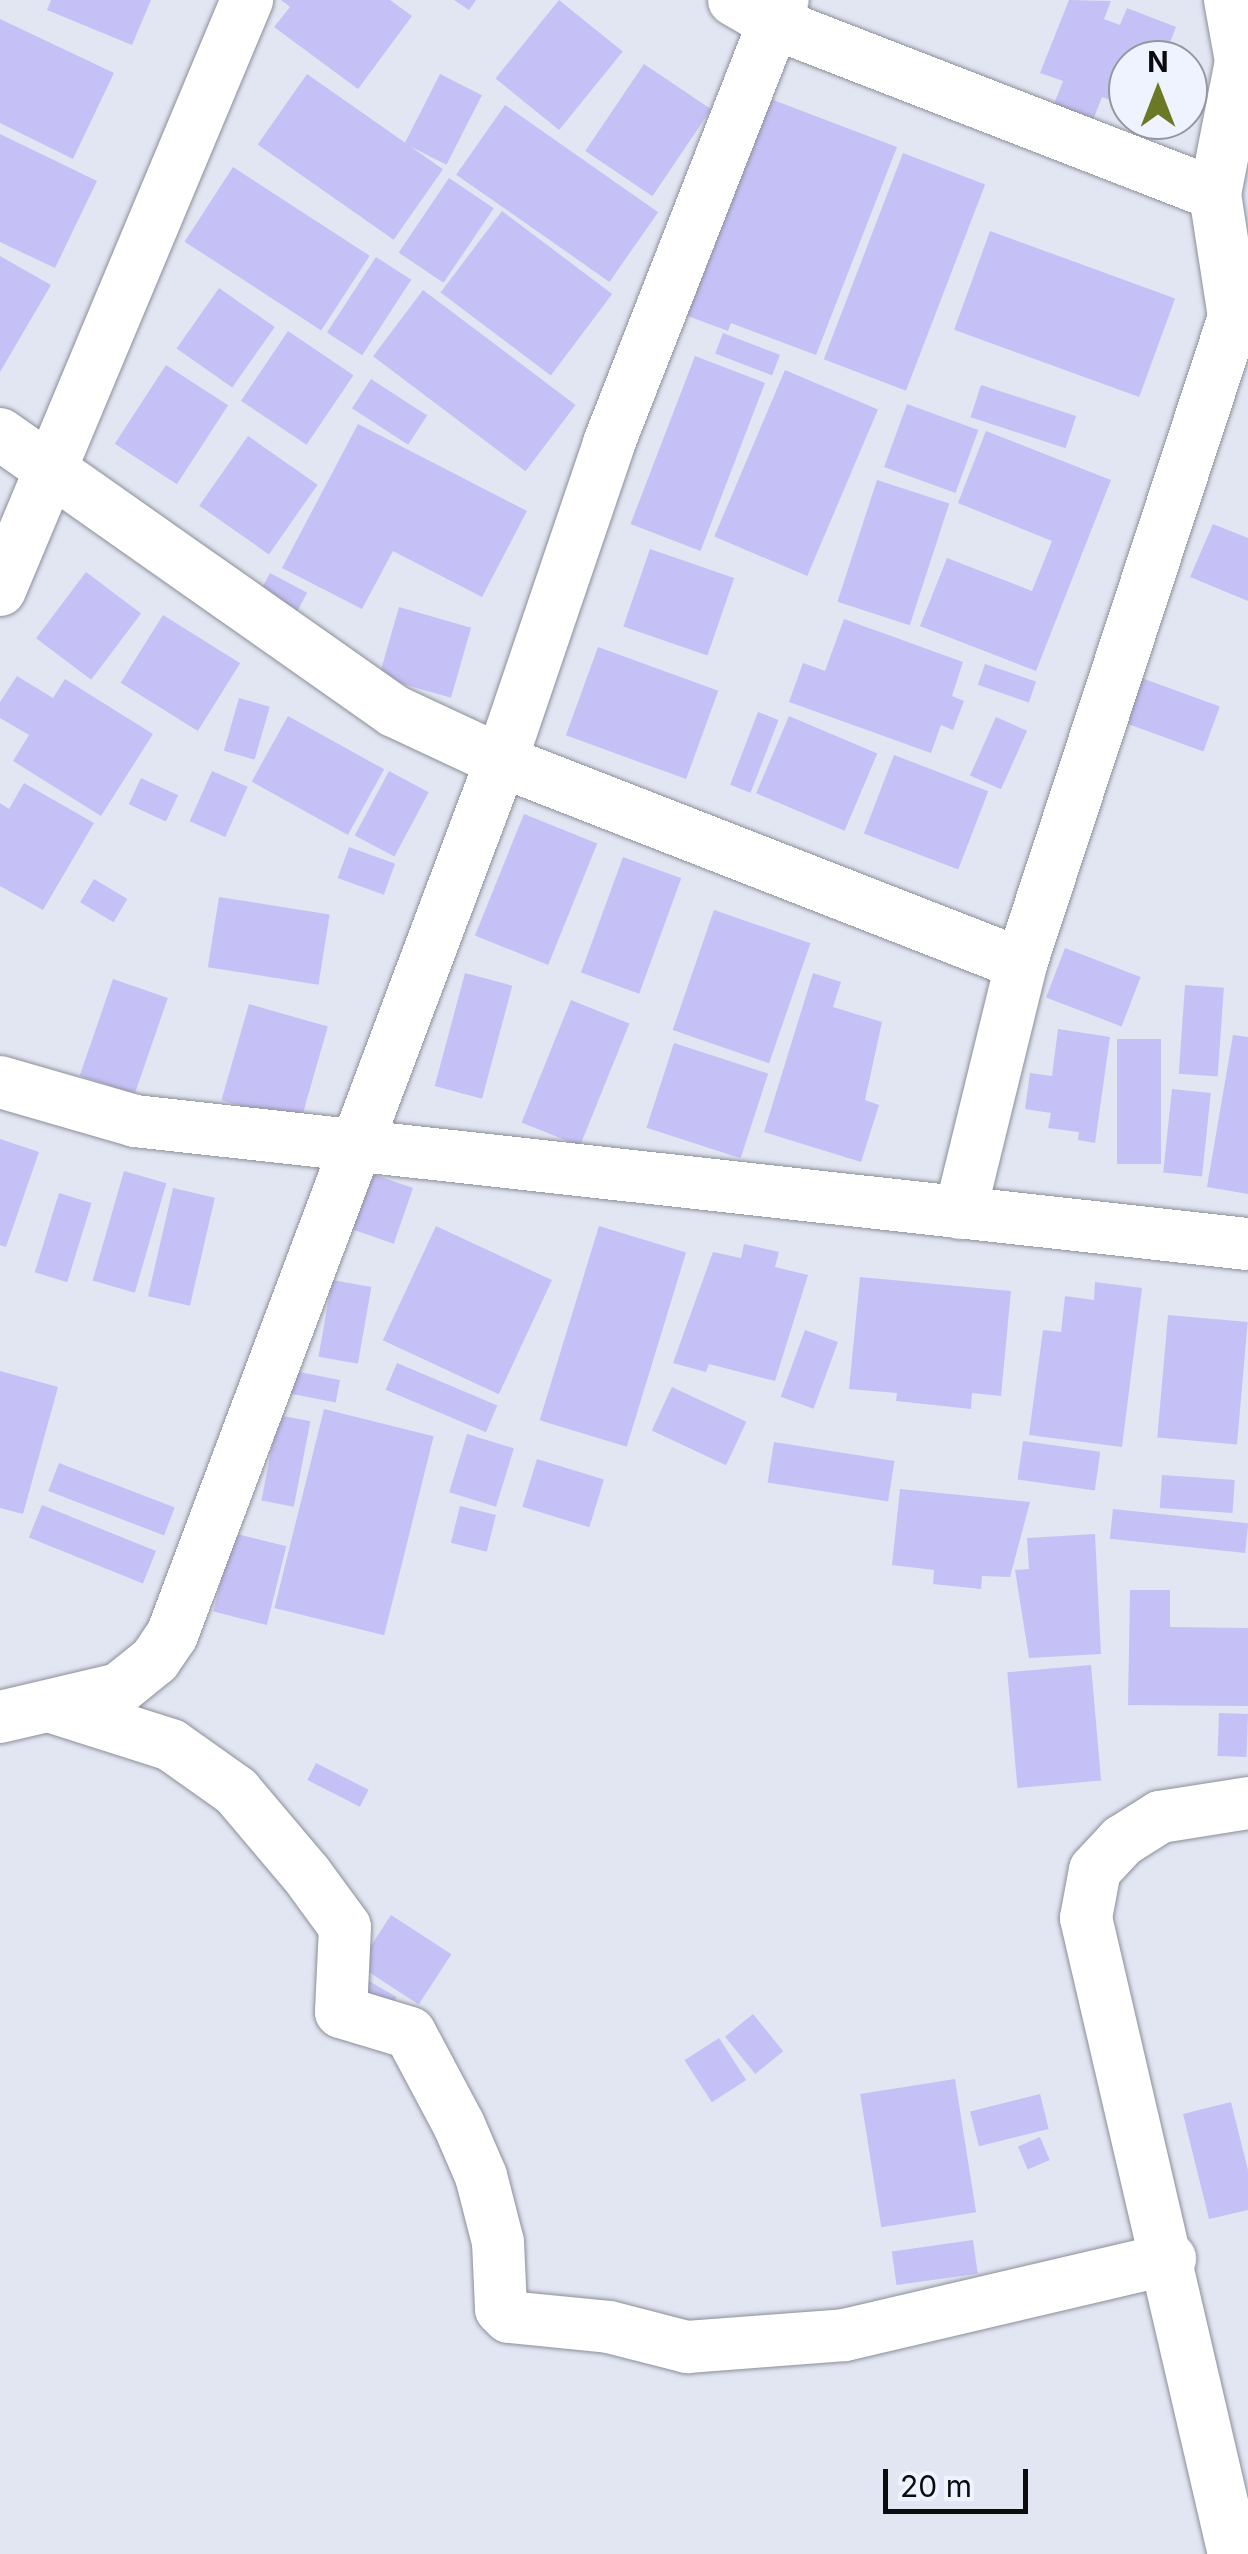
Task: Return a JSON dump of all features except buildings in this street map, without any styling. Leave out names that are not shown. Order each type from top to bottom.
[{"type":"street","points":[[0,590],[49,462],[247,0]]},
{"type":"street","points":[[960,1213],[1022,964],[1234,317],[1215,194],[1242,61],[1230,0]]},
{"type":"street","points":[[0,1717],[120,1688],[155,1660],[172,1635],[501,761],[764,8],[1215,194]]},
{"type":"street","points":[[0,434],[49,462],[394,711],[501,761],[1022,964]]},
{"type":"street","points":[[0,1082],[135,1121],[1248,1244]]},
{"type":"street","points":[[52,1707],[170,1745],[236,1791],[307,1875],[345,1927],[341,2012],[410,2033],[459,2126],[494,2226],[501,2309],[509,2317],[609,2328],[687,2346],[846,2336],[1170,2259]]},
{"type":"street","points":[[1234,2554],[1170,2259],[1086,1918],[1094,1870],[1122,1840],[1160,1818],[1248,1803]]}]
